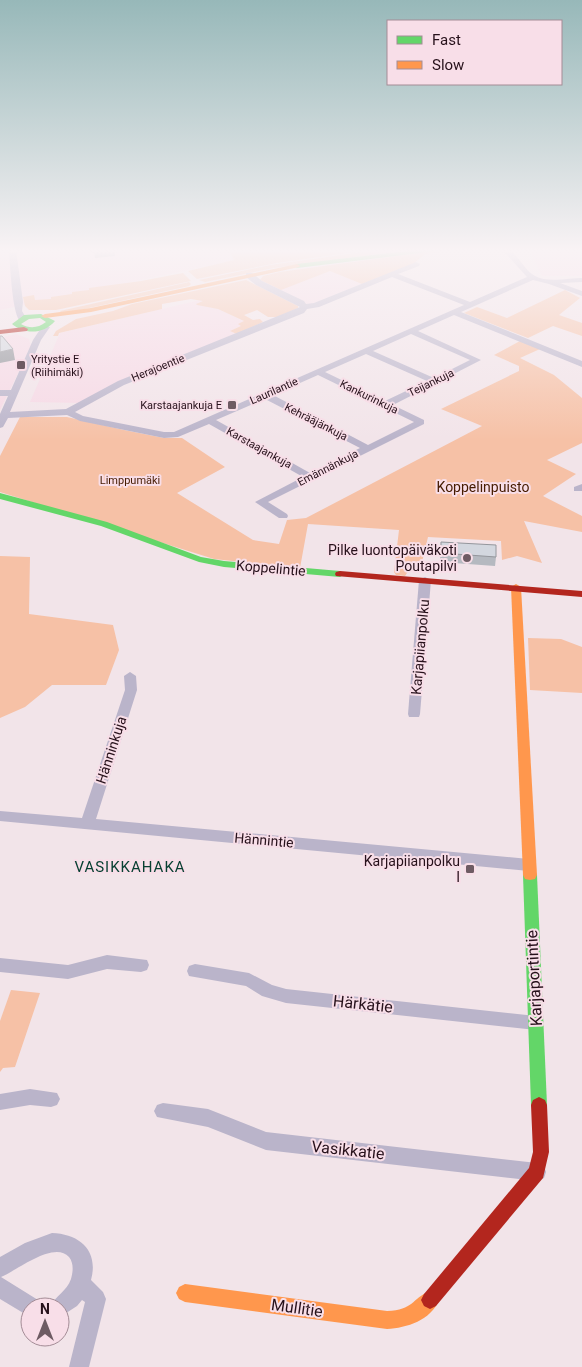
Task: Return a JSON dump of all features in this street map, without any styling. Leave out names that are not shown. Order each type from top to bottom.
[{"type":"street","points":[[19,313],[23,324],[37,340]]},
{"type":"street","points":[[30,313],[44,321]]},
{"type":"street","points":[[0,328],[79,313]]},
{"type":"street","name":"Herajoentie","points":[[68,412],[121,383],[297,313]]},
{"type":"street","name":"Laurilantie","points":[[5,415],[68,412],[80,418],[164,435],[175,435],[452,313]]},
{"type":"street","points":[[456,313],[582,364]]},
{"type":"street","points":[[0,425],[44,321]]},
{"type":"street","points":[[0,332],[23,324]]},
{"type":"street","name":"Teijankuja","points":[[385,405],[477,360],[411,331]]},
{"type":"street","points":[[366,351],[434,381]]},
{"type":"street","name":"Kankurinkuja","points":[[318,372],[421,422]]},
{"type":"street","points":[[0,393],[14,393]]},
{"type":"street","name":"Kehrääjänkuja","points":[[265,395],[367,448]]},
{"type":"street","name":"Karstaajankuja","points":[[209,420],[310,477]]},
{"type":"street","name":"Emännänkuja","points":[[283,516],[260,502],[421,422]]},
{"type":"street","name":"Koppelintie","points":[[0,496],[129,532],[171,550],[199,559],[247,567],[516,587],[582,594]]},
{"type":"street","name":"Karjapiianpolku","points":[[414,714],[425,580]]},
{"type":"street","name":"Karjaportintie","points":[[516,587],[541,1152],[538,1172]]},
{"type":"street","name":"Hänninkuja","points":[[87,824],[131,690],[130,676]]},
{"type":"street","name":"Hännintie","points":[[0,816],[529,865]]},
{"type":"street","points":[[0,965],[68,972],[107,962],[141,965]]},
{"type":"street","name":"Härkätie","points":[[195,971],[249,980],[268,991],[286,996],[536,1023]]},
{"type":"street","points":[[0,1102],[30,1097],[51,1099]]},
{"type":"street","name":"Vasikkatie","points":[[163,1111],[208,1118],[266,1140],[538,1172]]},
{"type":"street","name":"Mullitie","points":[[185,1293],[380,1319],[396,1320],[408,1318],[418,1313],[426,1305],[538,1172]]},
{"type":"street","points":[[0,1268],[39,1247],[58,1242],[69,1246],[78,1254],[83,1272],[81,1285],[70,1299]]},
{"type":"street","points":[[79,1367],[96,1299],[81,1285]]},
{"type":"street","points":[[0,1287],[20,1300]]},
{"type":"shaded area","points":[[146,313],[226,313],[245,322],[239,324],[241,326],[231,331],[237,334],[133,375],[81,403],[30,402],[60,333]]},
{"type":"shaded area","points":[[16,334],[29,339],[31,347],[0,410],[0,338]]},
{"type":"green space","points":[[105,313],[146,313],[53,336],[56,331],[76,319]]},
{"type":"green space","points":[[226,313],[250,313],[244,315],[253,320],[260,319],[263,322],[237,334],[230,331],[241,326],[238,324],[244,321]]},
{"type":"green space","points":[[261,313],[288,313],[279,317],[268,317]]},
{"type":"green space","points":[[464,313],[493,313],[507,318],[518,313],[562,313],[559,315],[582,323],[582,336],[553,326],[528,338]]},
{"type":"green space","points":[[520,341],[540,349],[520,358],[554,375],[582,398],[582,443],[547,460],[576,474],[543,496],[582,516],[582,532],[524,521],[542,563],[517,556],[502,560],[501,541],[428,537],[422,562],[413,564],[405,576],[396,575],[394,572],[399,530],[308,524],[300,568],[214,559],[0,492],[0,456],[20,417],[67,417],[164,438],[182,438],[225,467],[177,493],[253,540],[279,544],[287,520],[306,518],[482,426],[441,409],[519,371],[519,366],[494,355]]},
{"type":"green space","points":[[0,556],[30,557],[29,614],[113,625],[119,650],[106,685],[52,685],[25,707],[0,718]]},
{"type":"green space","points":[[528,638],[561,639],[582,647],[582,693],[530,690]]},
{"type":"green space","points":[[11,990],[40,993],[15,1067],[3,1068],[0,1072],[0,1021]]},
{"type":"building","points":[[0,336],[2,336],[13,349],[0,352]]},
{"type":"building","points":[[441,542],[496,545],[496,557],[441,553]]},
{"type":"traffic: fast","points":[[41,316],[51,321],[48,325],[39,329],[29,329],[16,324],[27,317],[41,316]]},
{"type":"traffic: fast","points":[[0,496],[104,524],[199,559],[224,564],[340,574]]},
{"type":"traffic: fast","points":[[530,875],[539,1105]]},
{"type":"traffic: slow","points":[[45,316],[70,313]]},
{"type":"traffic: slow","points":[[516,587],[530,875]]},
{"type":"traffic: slow","points":[[185,1293],[387,1320],[400,1319],[411,1315],[430,1300]]},
{"type":"traffic: jam","points":[[0,332],[24,329]]},
{"type":"traffic: jam","points":[[340,574],[582,594]]},
{"type":"traffic: jam","points":[[430,1300],[537,1172],[541,1152],[539,1105]]},
{"type":"place","name":"Yritystie E (Riihimäki)","points":[[21,365]]},
{"type":"place","name":"Karstaajankuja E","points":[[232,405]]},
{"type":"place","name":"Pilke luontopäiväkoti Poutapilvi","points":[[467,558]]},
{"type":"place","name":"Karjapiianpolku I","points":[[470,869]]},
{"type":"district","name":"VASIKKAHAKA","points":[[130,867]]},
{"type":"park label","name":"Limppumäki","points":[[130,480]]},
{"type":"park label","name":"Koppelinpuisto","points":[[483,487]]}]
